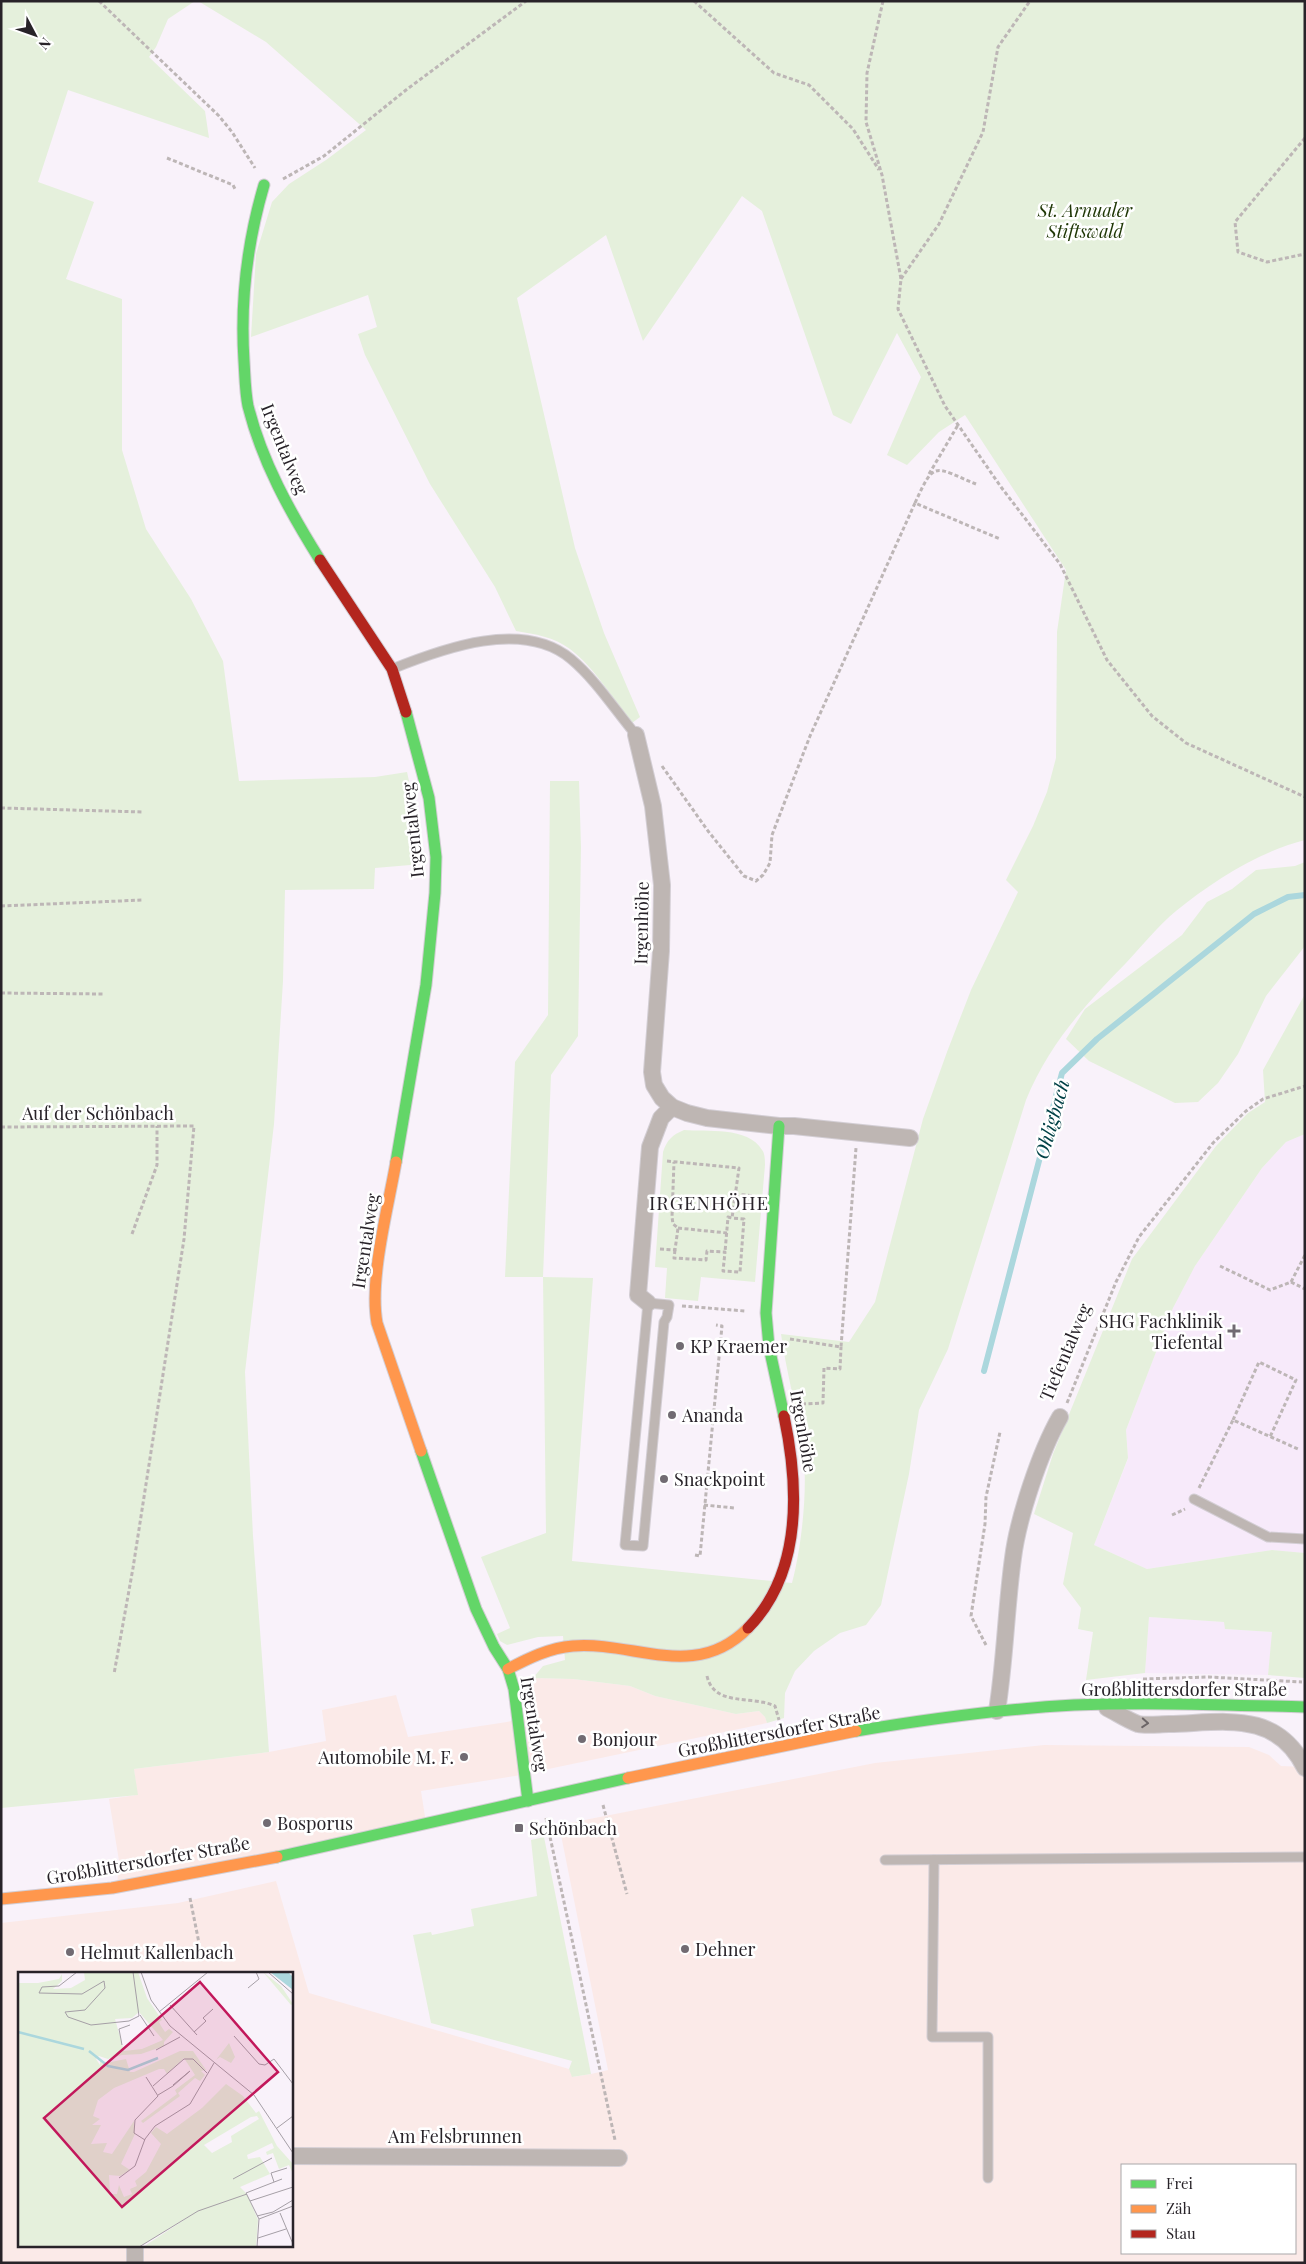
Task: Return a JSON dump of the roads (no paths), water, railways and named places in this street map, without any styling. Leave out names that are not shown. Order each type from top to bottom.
[{"type":"street","name":"Irgentalweg","points":[[264,185],[246,252],[242,289],[242,337],[248,404],[263,448],[286,500],[392,669],[399,686],[429,798],[436,857],[435,893],[426,985],[375,1284],[374,1307],[380,1332],[463,1574],[494,1647],[508,1669],[514,1689],[528,1801]]},
{"type":"street","name":"Irgenhöhe","points":[[636,735],[653,806],[662,885],[662,952],[652,1072],[654,1085],[662,1098],[672,1107]]},
{"type":"street","points":[[648,1303],[638,1295],[650,1147],[661,1118],[672,1107],[707,1118],[910,1138]]},
{"type":"street","name":"Irgenhöhe","points":[[508,1669],[556,1648],[578,1646],[672,1657],[702,1656],[713,1653],[733,1641],[748,1628],[761,1614],[780,1581],[789,1542],[793,1503],[793,1473],[767,1339],[766,1313],[780,1126]]},
{"type":"street","name":"Tiefentalweg","points":[[996,1711],[1002,1671],[1013,1557],[1018,1530],[1047,1439],[1060,1417]]},
{"type":"street","points":[[1100,1705],[1139,1724],[1251,1723],[1269,1730],[1287,1744],[1299,1756],[1305,1768]]},
{"type":"street","name":"Großblittersdorfer Straße","points":[[1,1899],[100,1889],[186,1875],[751,1751],[905,1724],[996,1711],[1100,1705],[1305,1707]]},
{"type":"street","name":"Am Felsbrunnen","points":[[292,2156],[619,2158]]},
{"type":"street","points":[[135,2246],[135,2263]]},
{"type":"lane","points":[[392,669],[424,656],[456,647],[515,638],[530,639],[554,648],[570,658],[585,672],[636,735]]},
{"type":"lane","points":[[648,1303],[669,1305],[668,1317],[664,1322],[643,1546],[625,1545],[648,1303]]},
{"type":"lane","points":[[1194,1499],[1268,1537],[1305,1540]]},
{"type":"lane","points":[[884,1860],[1305,1857]]},
{"type":"lane","points":[[934,1860],[932,2037],[988,2037],[988,2178]]},
{"type":"waterway","name":"Ohligbach","points":[[984,1371],[1062,1073],[1097,1039],[1254,914],[1288,897],[1305,895]]},
{"type":"place","name":"SHG Fachklinik Tiefental","points":[[1234,1331]]},
{"type":"place","name":"KP Kraemer","points":[[680,1346]]},
{"type":"place","name":"Ananda","points":[[672,1415]]},
{"type":"place","name":"Snackpoint","points":[[664,1479]]},
{"type":"place","name":"Bonjour","points":[[582,1739]]},
{"type":"place","name":"Automobile M. F.","points":[[464,1757]]},
{"type":"place","name":"Bosporus","points":[[267,1823]]},
{"type":"place","name":"Schönbach","points":[[519,1828]]},
{"type":"place","name":"Dehner","points":[[685,1949]]},
{"type":"place","name":"Helmut Kallenbach","points":[[70,1952]]},
{"type":"district","name":"IRGENHÖHE","points":[[709,1202]]},
{"type":"park label","name":"St. Arnualer Stiftswald","points":[[1085,220]]}]
